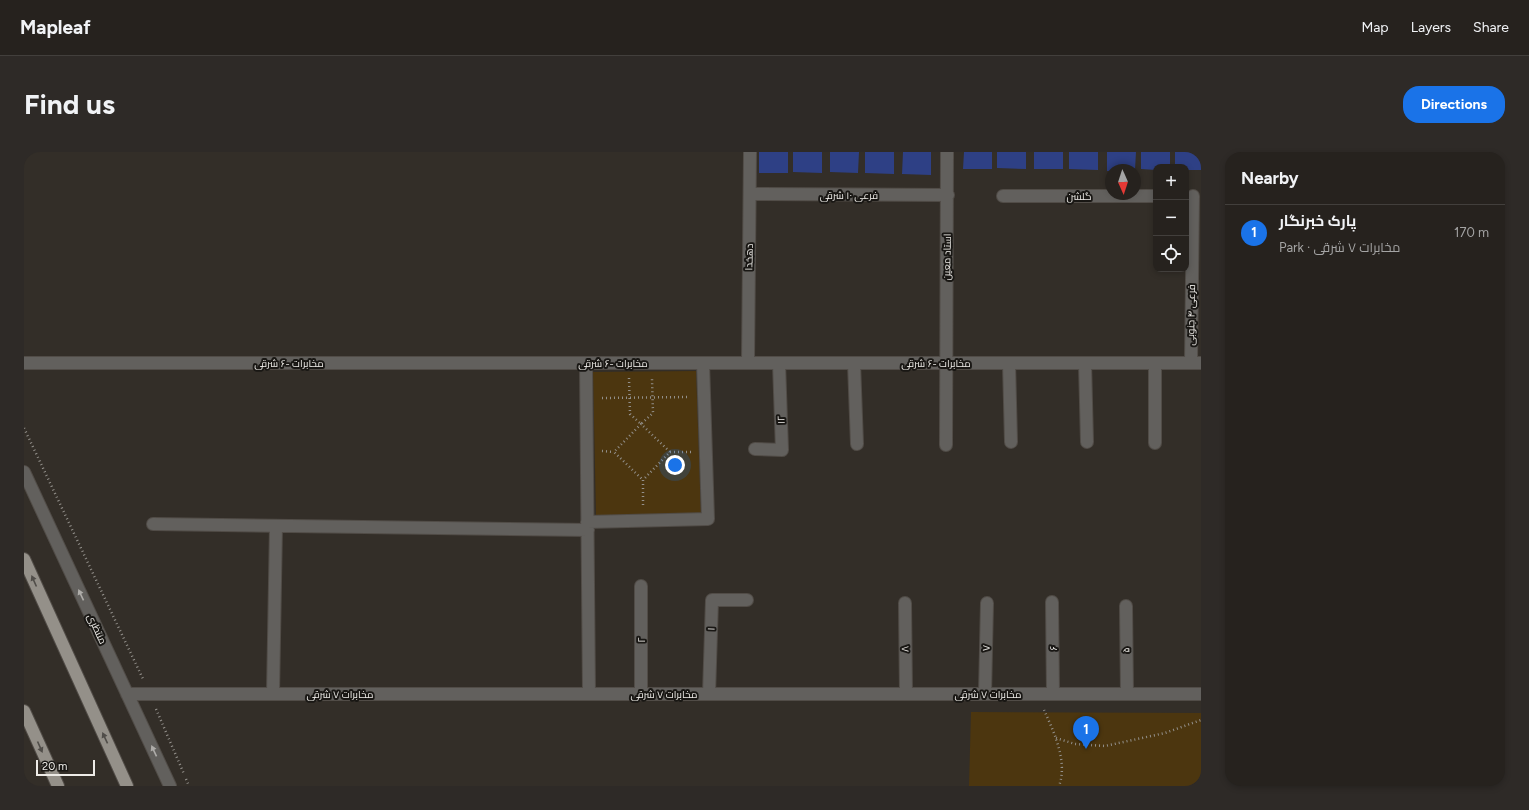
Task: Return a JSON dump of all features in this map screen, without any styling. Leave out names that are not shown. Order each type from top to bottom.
[{"type":"main road","points":[[24,559],[127,786]]},
{"type":"main road","points":[[24,711],[58,786]]},
{"type":"street","name":"دهخدا","points":[[748,363],[750,152]]},
{"type":"street","name":"استاد معین","points":[[946,445],[947,152]]},
{"type":"street","name":"فرعی ۱۰ شرقی","points":[[750,194],[948,195]]},
{"type":"street","name":"گلشن","points":[[1003,196],[1153,196]]},
{"type":"street","name":"فرعی ۴ جنوبی","points":[[1193,196],[1196,363]]},
{"type":"street","points":[[1085,362],[1087,442]]},
{"type":"street","points":[[1155,362],[1155,443]]},
{"type":"street","name":"مخابرات -۶ شرقی","points":[[24,363],[1196,363]]},
{"type":"street","points":[[586,363],[590,694]]},
{"type":"street","points":[[153,524],[276,526],[588,526],[643,520],[708,519],[703,363]]},
{"type":"street","name":"۱۲","points":[[755,449],[782,450],[779,363]]},
{"type":"street","points":[[854,363],[858,444]]},
{"type":"street","points":[[1009,363],[1010,442]]},
{"type":"street","name":"منتظری","points":[[24,472],[170,786]]},
{"type":"street","points":[[273,694],[276,526]]},
{"type":"street","name":"۲","points":[[641,586],[641,694]]},
{"type":"street","name":"۱","points":[[709,694],[712,600],[747,600]]},
{"type":"street","name":"۶","points":[[1052,602],[1053,694]]},
{"type":"street","name":"۸","points":[[904,603],[906,694]]},
{"type":"street","name":"۷","points":[[985,694],[988,603]]},
{"type":"street","name":"۵","points":[[1126,606],[1127,694]]},
{"type":"street","name":"مخابرات ۷ شرقی","points":[[127,694],[1201,694]]},
{"type":"path","points":[[628,363],[630,414],[670,452],[643,480],[643,520]]},
{"type":"path","points":[[643,480],[614,452],[653,413],[652,363]]},
{"type":"path","points":[[586,398],[705,397]]},
{"type":"path","points":[[24,428],[150,694],[189,786]]},
{"type":"path","points":[[1037,694],[1060,750],[1061,779],[1059,786]]},
{"type":"path","points":[[1056,738],[1075,744],[1105,746],[1165,733],[1201,720]]},
{"type":"shaded area","points":[[696,371],[701,515],[596,515],[593,372]]},
{"type":"shaded area","points":[[971,712],[1201,713],[1201,786],[969,786]]},
{"type":"building","points":[[759,152],[788,152],[788,173],[759,173]]},
{"type":"building","points":[[793,152],[822,152],[822,173],[793,172]]},
{"type":"building","points":[[830,152],[859,152],[858,173],[830,172]]},
{"type":"building","points":[[865,152],[894,152],[894,174],[865,173]]},
{"type":"building","points":[[903,152],[931,152],[931,175],[902,174]]},
{"type":"building","points":[[964,152],[992,152],[992,169],[963,169]]},
{"type":"building","points":[[997,152],[1026,152],[1026,169],[997,168]]},
{"type":"building","points":[[1034,152],[1063,152],[1063,169],[1034,169]]},
{"type":"building","points":[[1069,152],[1098,152],[1098,170],[1069,169]]},
{"type":"building","points":[[1107,152],[1136,152],[1135,164],[1107,164]]},
{"type":"building","points":[[1141,152],[1170,152],[1170,164],[1153,164],[1153,170],[1141,169]]},
{"type":"building","points":[[1175,152],[1201,152],[1201,170],[1189,170],[1189,164],[1175,164]]},
{"type":"place","name":"پارک خبرنگار","points":[[1086,749]]}]
